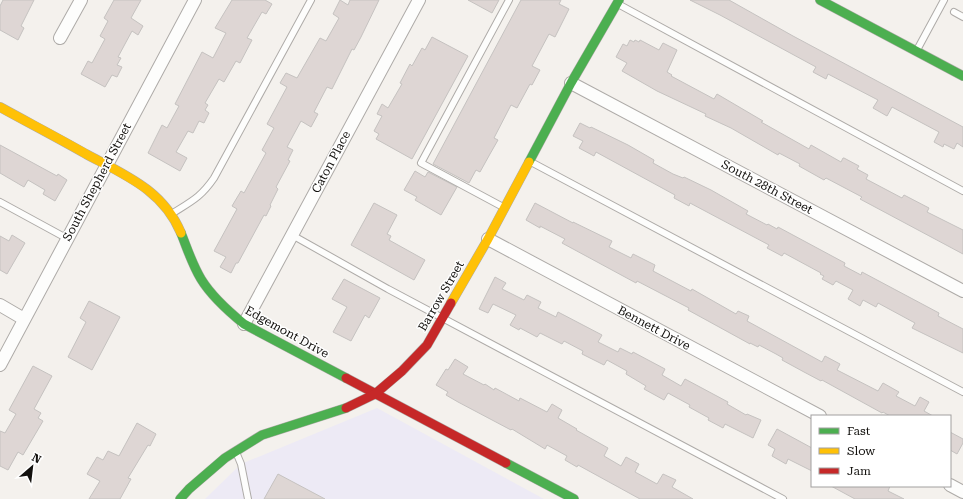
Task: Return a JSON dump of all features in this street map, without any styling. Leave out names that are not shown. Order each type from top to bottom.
[{"type":"street","points":[[60,38],[81,0]]},
{"type":"street","name":"South Shepherd Street","points":[[0,365],[195,0]]},
{"type":"street","name":"Caton Place","points":[[244,324],[419,0]]},
{"type":"street","points":[[820,0],[835,3],[916,51],[963,76]]},
{"type":"street","name":"Barrow Street","points":[[180,499],[189,489],[225,458],[262,435],[341,410],[375,394],[402,371],[427,345],[488,239],[571,83],[618,2]]},
{"type":"street","name":"South 28th Street","points":[[571,83],[963,291]]},
{"type":"street","name":"Edgemont Drive","points":[[0,107],[152,192],[169,210],[184,237],[196,270],[209,292],[244,324],[574,499]]},
{"type":"street","name":"Bennett Drive","points":[[488,239],[818,415]]},
{"type":"street","points":[[0,306],[24,319]]},
{"type":"street","points":[[951,486],[963,492]]},
{"type":"lane","points":[[171,214],[196,199],[205,191],[214,178],[311,0]]},
{"type":"lane","points":[[504,208],[421,163],[509,0]]},
{"type":"lane","points":[[916,51],[944,0]]},
{"type":"lane","points":[[618,2],[963,191]]},
{"type":"lane","points":[[954,12],[963,16]]},
{"type":"lane","points":[[529,162],[860,336],[963,392]]},
{"type":"lane","points":[[0,202],[68,239]]},
{"type":"lane","points":[[292,235],[388,289],[783,499]]},
{"type":"lane","points":[[236,452],[241,464],[248,499]]},
{"type":"shaded area","points":[[377,408],[544,499],[205,499],[241,464]]},
{"type":"building","points":[[3,0],[34,0],[21,26],[24,28],[18,40],[0,30],[0,6]]},
{"type":"building","points":[[114,0],[141,0],[131,18],[143,26],[138,35],[132,31],[118,57],[121,58],[117,65],[122,67],[117,77],[112,75],[105,87],[81,74],[88,61],[92,63],[105,39],[100,36],[108,21],[104,18]]},
{"type":"building","points":[[232,0],[265,0],[272,4],[266,14],[262,12],[247,38],[252,40],[240,63],[236,61],[224,82],[219,79],[205,103],[208,105],[205,110],[209,113],[204,123],[199,121],[193,133],[188,131],[176,152],[187,158],[180,171],[148,153],[162,125],[167,128],[179,106],[175,104],[202,52],[213,58],[226,33],[215,28]]},
{"type":"building","points":[[340,0],[348,5],[350,0],[379,0],[361,37],[354,50],[352,49],[332,89],[327,87],[314,112],[318,114],[311,127],[301,121],[287,147],[293,150],[288,160],[290,161],[276,187],[278,189],[270,205],[271,206],[266,216],[264,215],[231,273],[220,267],[226,257],[214,251],[237,209],[232,206],[241,191],[244,193],[266,153],[262,150],[274,128],[267,124],[287,87],[280,83],[286,73],[297,78],[320,38],[326,41],[339,18],[333,14]]},
{"type":"building","points":[[468,0],[499,0],[492,13]]},
{"type":"building","points":[[521,0],[561,0],[559,4],[569,9],[555,37],[549,34],[532,66],[540,70],[532,85],[530,84],[517,108],[511,105],[494,138],[498,140],[480,172],[476,170],[469,183],[433,164]]},
{"type":"building","points":[[690,0],[729,0],[963,127],[963,147],[957,143],[954,149],[944,144],[943,147],[934,142],[939,132],[892,107],[887,116],[873,108],[878,100],[828,74],[826,79],[813,72],[816,67]]},
{"type":"building","points":[[432,37],[468,56],[412,159],[376,139],[379,134],[374,131],[382,116],[377,114],[382,104],[388,108],[402,84],[400,83],[410,64],[412,66],[422,48],[425,50]]},
{"type":"building","points":[[630,40],[639,42],[640,40],[659,50],[663,43],[677,50],[667,72],[672,75],[671,76],[714,99],[717,94],[763,121],[761,122],[809,149],[811,145],[841,162],[844,158],[859,166],[857,169],[868,175],[866,179],[902,198],[904,195],[929,208],[927,212],[963,230],[963,254],[860,199],[862,197],[826,178],[824,180],[799,166],[800,164],[779,153],[778,155],[731,128],[705,116],[706,114],[657,91],[622,71],[627,63],[616,57],[623,44],[627,46]]},
{"type":"building","points":[[580,123],[628,145],[654,160],[653,163],[673,174],[683,178],[684,177],[711,190],[748,211],[746,214],[767,225],[768,224],[777,229],[778,227],[845,263],[844,266],[861,275],[862,272],[939,313],[938,316],[963,329],[963,353],[912,328],[915,323],[878,303],[876,307],[863,300],[860,306],[848,299],[853,290],[836,281],[833,285],[822,279],[824,276],[820,274],[821,273],[784,253],[782,256],[767,248],[769,245],[690,203],[689,206],[674,198],[675,195],[596,152],[594,156],[579,148],[583,141],[573,136]]},
{"type":"building","points":[[0,145],[67,180],[55,201],[43,194],[45,190],[28,180],[24,187],[0,173]]},
{"type":"building","points":[[415,171],[425,177],[428,172],[457,187],[441,215],[415,200],[417,197],[404,190]]},
{"type":"building","points":[[374,203],[397,215],[387,234],[391,236],[389,240],[425,260],[414,280],[351,245]]},
{"type":"building","points":[[535,203],[612,241],[609,247],[631,258],[633,254],[655,265],[653,271],[691,291],[692,289],[736,314],[738,311],[749,316],[747,321],[822,362],[825,356],[840,364],[837,370],[878,391],[883,383],[899,392],[896,396],[915,406],[920,397],[929,402],[924,411],[931,415],[888,415],[883,412],[882,413],[782,360],[783,358],[759,345],[758,347],[750,344],[688,310],[689,308],[637,281],[636,283],[562,243],[565,239],[526,220]]},
{"type":"building","points":[[12,235],[25,243],[7,274],[0,270],[0,236],[9,241]]},
{"type":"building","points":[[495,277],[506,283],[502,289],[524,300],[527,295],[541,302],[538,308],[556,317],[558,312],[602,335],[598,342],[618,352],[620,348],[632,354],[633,352],[665,369],[662,375],[681,386],[685,379],[728,402],[727,404],[746,415],[747,414],[761,420],[753,438],[725,424],[723,428],[689,407],[690,405],[668,393],[664,400],[644,389],[646,386],[626,374],[627,371],[607,360],[604,365],[582,354],[583,351],[564,341],[562,344],[540,333],[537,337],[520,328],[519,330],[510,325],[516,315],[493,304],[488,313],[479,309]]},
{"type":"building","points":[[344,279],[380,298],[369,318],[365,315],[351,341],[333,332],[347,307],[332,299]]},
{"type":"building","points":[[89,301],[120,317],[92,370],[68,357],[86,322],[80,318]]},
{"type":"building","points":[[455,359],[468,367],[463,374],[484,385],[485,384],[494,390],[495,388],[519,401],[520,398],[547,412],[552,404],[562,410],[558,418],[608,448],[604,456],[621,466],[626,457],[639,464],[635,472],[657,484],[663,474],[676,480],[672,487],[693,499],[640,499],[578,465],[577,467],[565,460],[567,456],[547,445],[545,449],[512,429],[511,430],[446,395],[448,392],[436,385],[446,369],[448,370]]},
{"type":"building","points":[[33,366],[52,376],[34,409],[41,413],[38,418],[43,421],[23,455],[18,452],[8,470],[0,466],[0,431],[5,433],[16,414],[9,410]]},
{"type":"building","points":[[137,423],[156,434],[150,446],[148,445],[128,478],[131,479],[120,499],[89,499],[100,481],[87,474],[97,457],[103,460],[108,451],[119,456]]},
{"type":"building","points":[[777,429],[811,447],[811,470],[788,459],[786,464],[772,456],[775,449],[768,445]]},
{"type":"building","points":[[951,433],[963,439],[963,443],[957,454],[951,451]]},
{"type":"building","points":[[278,474],[325,499],[264,499]]},
{"type":"building","points":[[833,487],[890,487],[888,491],[904,499],[855,499]]},
{"type":"traffic: fast","points":[[529,162],[571,83],[619,0]]},
{"type":"traffic: fast","points":[[820,0],[963,76]]},
{"type":"traffic: fast","points":[[181,233],[192,262],[205,286],[232,314],[244,324],[346,378]]},
{"type":"traffic: fast","points":[[180,499],[189,489],[225,458],[262,435],[346,408]]},
{"type":"traffic: fast","points":[[506,463],[574,499]]},
{"type":"traffic: slow","points":[[0,107],[115,169],[141,185],[164,205],[181,233]]},
{"type":"traffic: slow","points":[[451,303],[488,239],[529,162]]},
{"type":"traffic: jam","points":[[346,408],[375,394],[402,371],[427,345],[451,303]]},
{"type":"traffic: jam","points":[[346,378],[506,463]]}]
